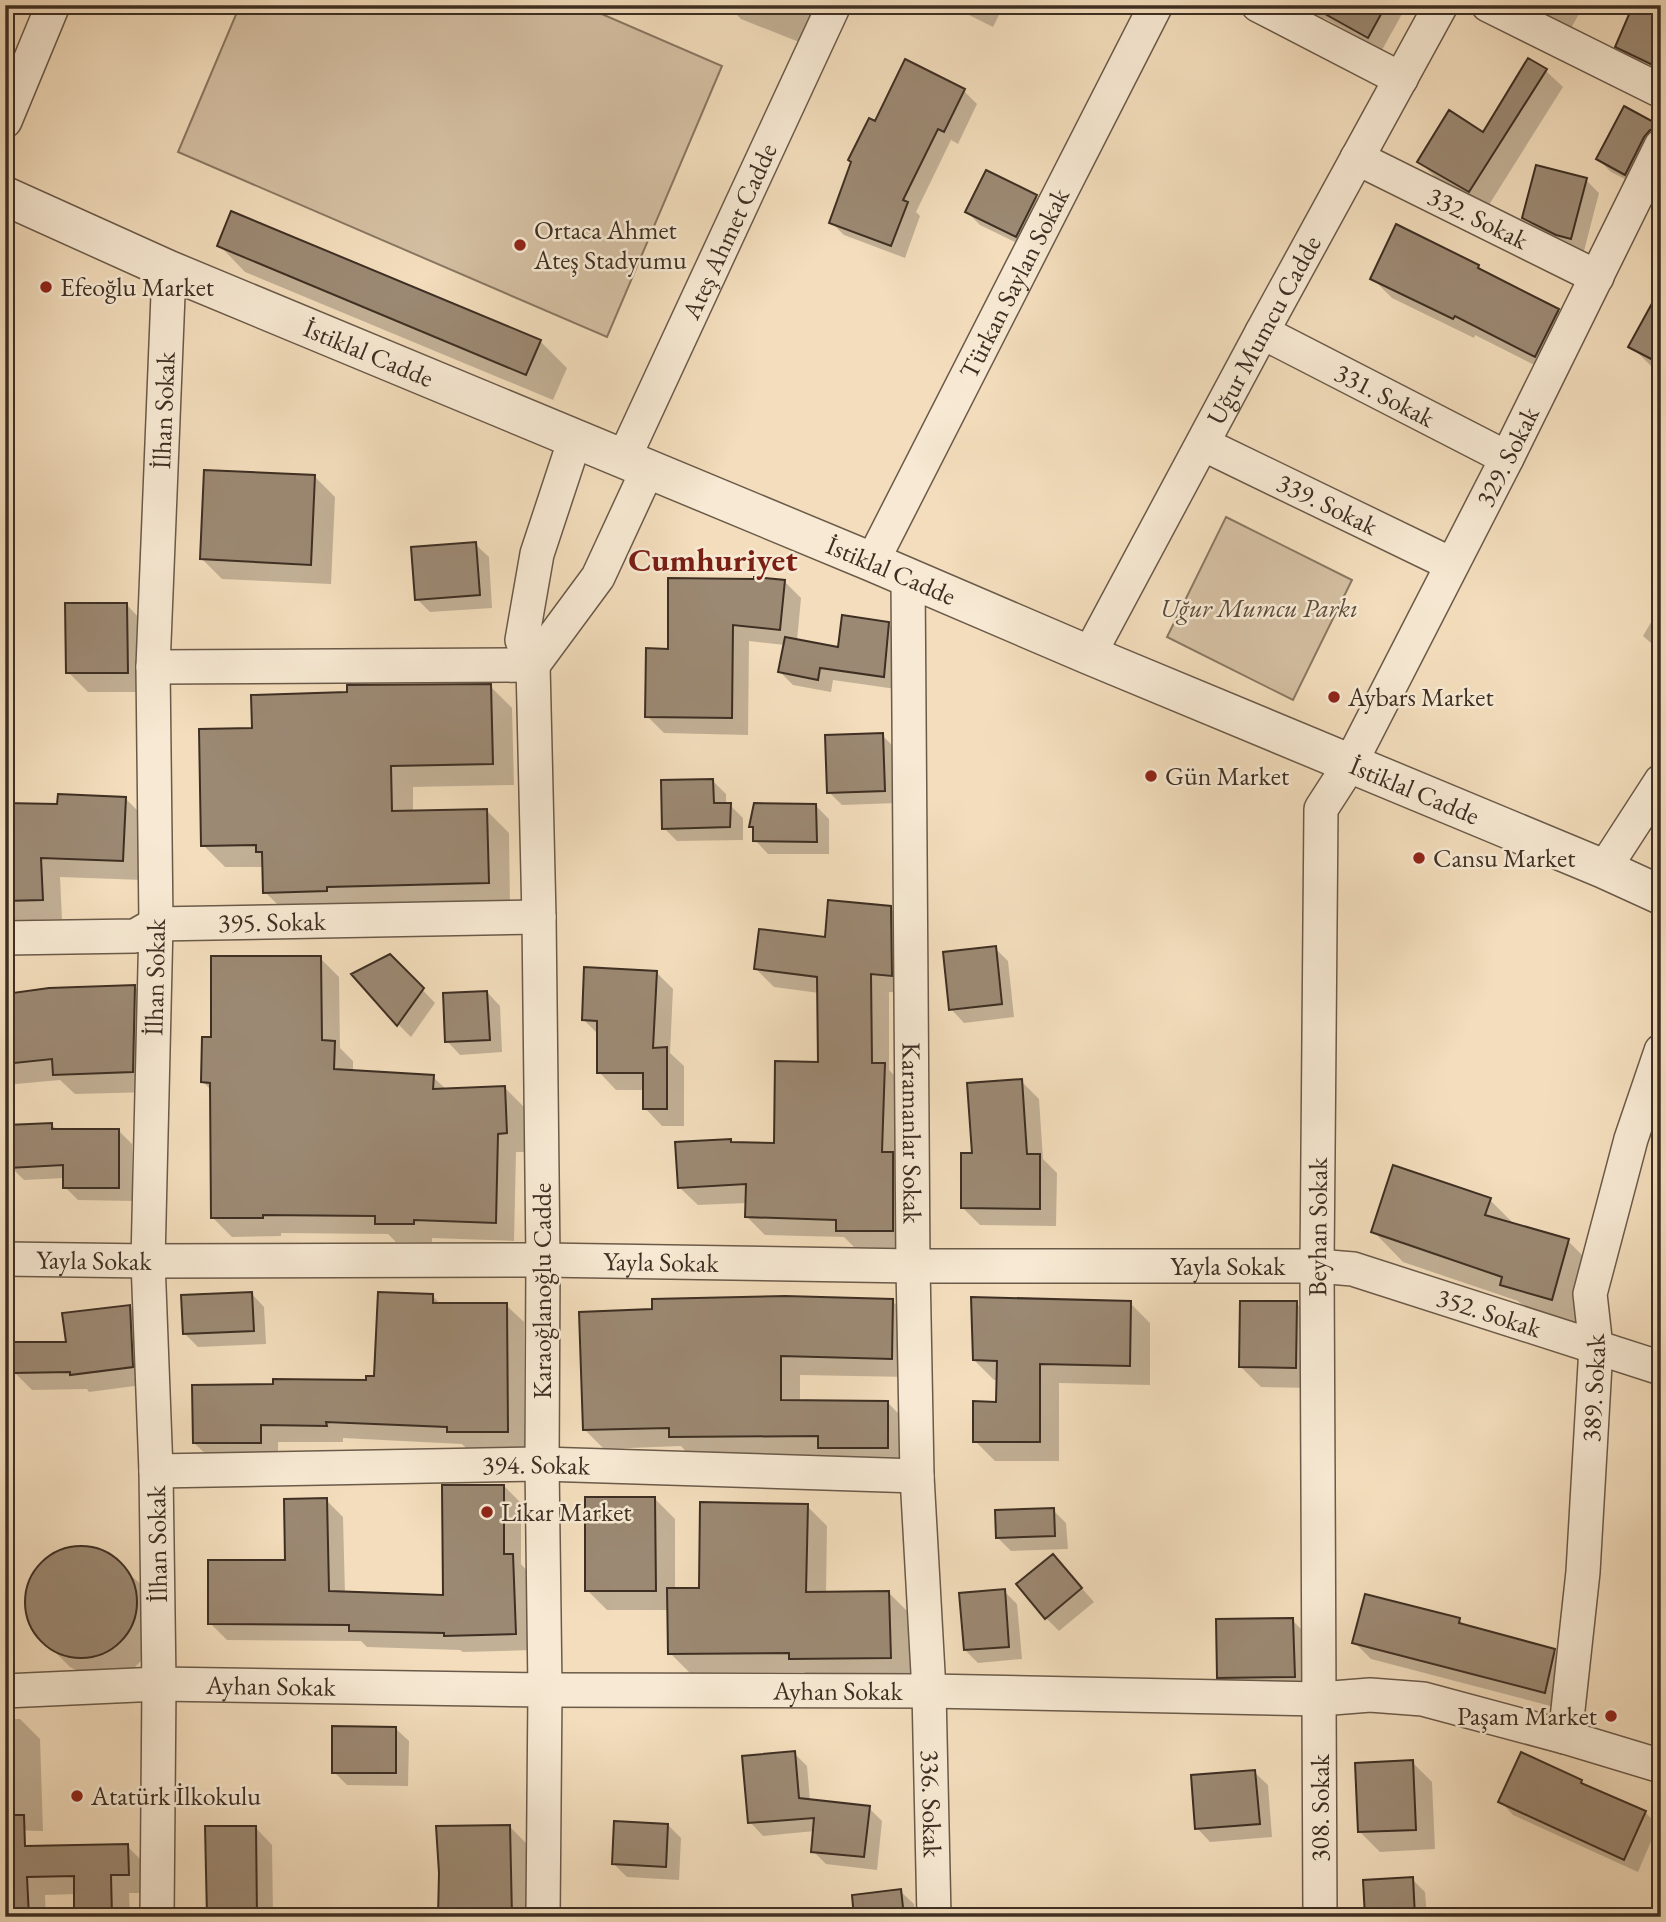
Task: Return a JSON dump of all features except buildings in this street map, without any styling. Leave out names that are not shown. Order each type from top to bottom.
[{"type":"street","points":[[5,121],[53,5]]},
{"type":"street","name":"Ateş Ahmet Cadde","points":[[636,463],[834,5]]},
{"type":"street","name":"Türkan Saylan Sokak","points":[[872,562],[1156,5]]},
{"type":"street","points":[[1258,5],[1401,79]]},
{"type":"street","name":"Uğur Mumcu Cadde","points":[[1089,655],[1441,5]]},
{"type":"street","points":[[1488,5],[1661,91]]},
{"type":"street","name":"329. Sokak","points":[[1349,764],[1507,458],[1661,146]]},
{"type":"street","name":"332. Sokak","points":[[1357,158],[1597,277]]},
{"type":"street","name":"İstiklal Cadde","points":[[5,196],[169,270],[636,463],[1661,895]]},
{"type":"street","name":"İlhan Sokak","points":[[157,1917],[159,1684],[156,1471],[148,1261],[156,924],[153,667],[169,270]]},
{"type":"street","name":"331. Sokak","points":[[1262,332],[1507,458]]},
{"type":"street","name":"Karaoğlanoğlu Cadde","points":[[543,1917],[545,1690],[539,917],[533,666],[522,640],[537,554],[575,439]]},
{"type":"street","name":"339. Sokak","points":[[1203,444],[1451,564]]},
{"type":"street","points":[[153,667],[533,666],[598,577],[636,463]]},
{"type":"street","name":"Karamanlar Sokak","points":[[908,577],[913,1266],[917,1476],[929,1690]]},
{"type":"street","name":"Beyhan Sokak","points":[[1320,1699],[1317,1266],[1321,809],[1349,764]]},
{"type":"street","points":[[1604,869],[1661,781]]},
{"type":"street","name":"395. Sokak","points":[[5,938],[135,936],[156,924],[539,917]]},
{"type":"street","name":"389. Sokak","points":[[1565,1737],[1583,1573],[1596,1347],[1590,1294],[1631,1139],[1661,1051]]},
{"type":"street","name":"Yayla Sokak","points":[[5,1259],[543,1260],[913,1266],[1317,1266]]},
{"type":"street","name":"352. Sokak","points":[[1317,1266],[1353,1269],[1661,1368]]},
{"type":"street","name":"394. Sokak","points":[[156,1471],[542,1464],[917,1476]]},
{"type":"street","name":"Ayhan Sokak","points":[[5,1691],[159,1684],[545,1690],[929,1690],[1320,1699],[1370,1695],[1423,1699],[1661,1766]]},
{"type":"street","name":"336. Sokak","points":[[929,1690],[934,1917]]},
{"type":"street","name":"308. Sokak","points":[[1320,1699],[1320,1917]]},
{"type":"green space","name":"Ortaca Ahmet Ateş Stadyumu","points":[[240,5],[581,5],[722,66],[607,337],[178,152]]},
{"type":"green space","name":"Uğur Mumcu Parkı","points":[[1226,517],[1352,580],[1293,700],[1167,637]]},
{"type":"place","name":"Ortaca Ahmet Ateş Stadyumu","points":[[520,245]]},
{"type":"place","name":"Efeoğlu Market","points":[[46,287]]},
{"type":"place","name":"Aybars Market","points":[[1334,697]]},
{"type":"place","name":"Gün Market","points":[[1151,776]]},
{"type":"place","name":"Cansu Market","points":[[1419,858]]},
{"type":"place","name":"Likar Market","points":[[487,1512]]},
{"type":"place","name":"Paşam Market","points":[[1611,1716]]},
{"type":"place","name":"Atatürk İlkokulu","points":[[77,1796]]},
{"type":"district","name":"Cumhuriyet","points":[[713,559]]}]
